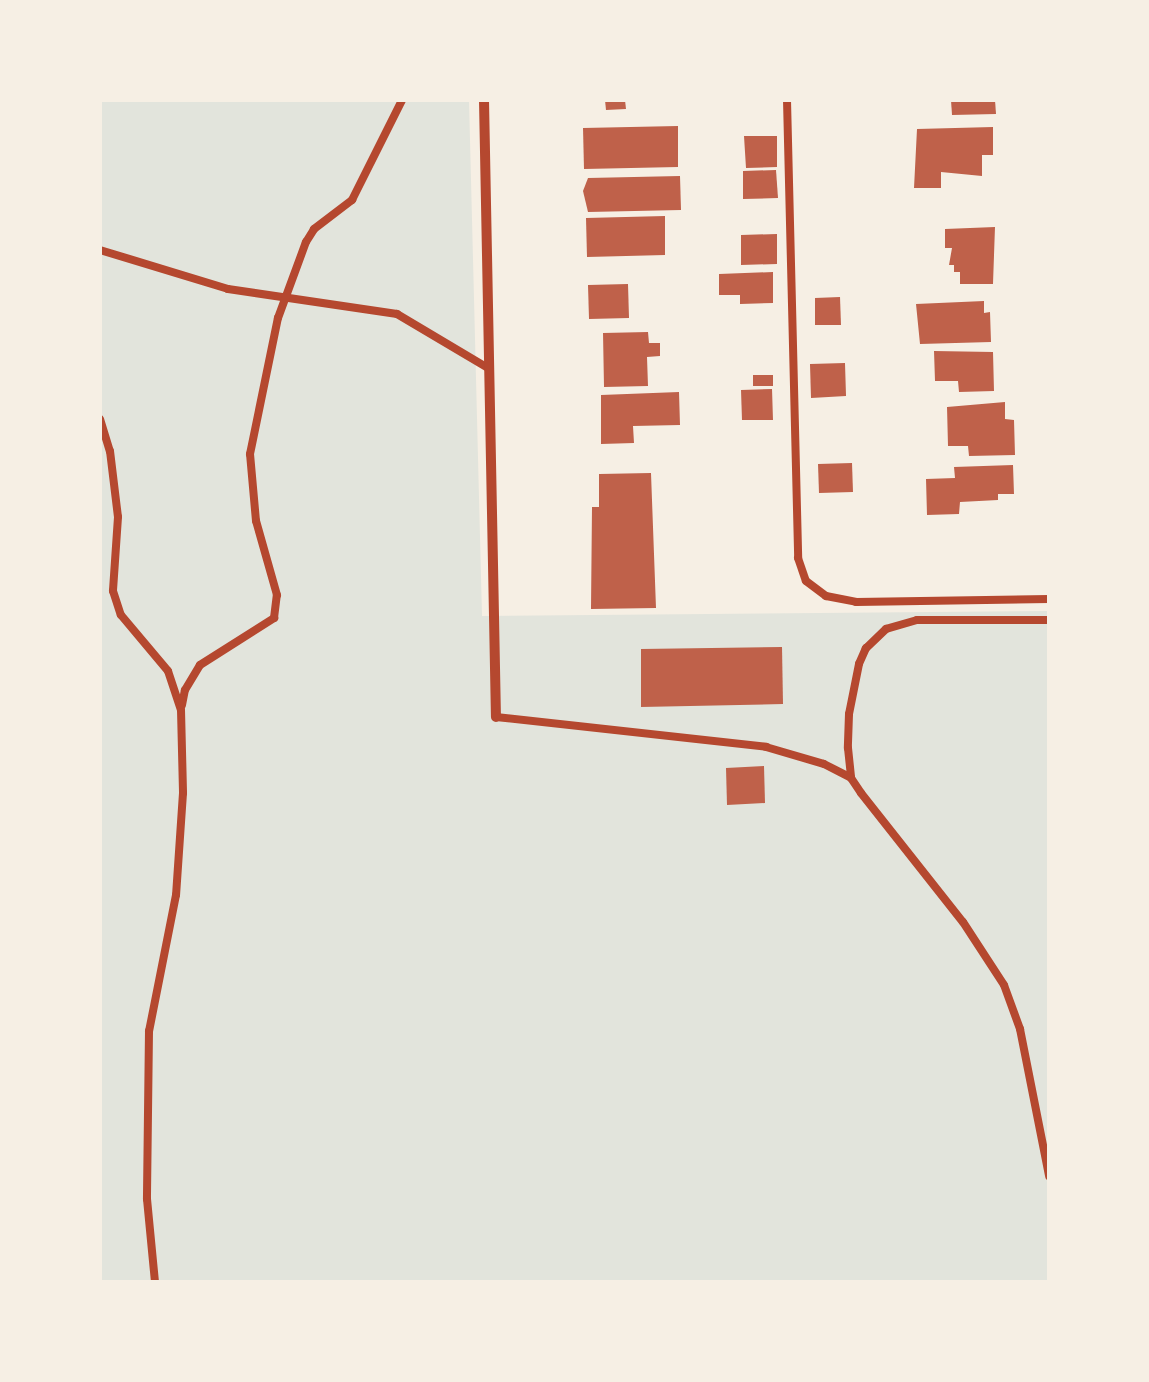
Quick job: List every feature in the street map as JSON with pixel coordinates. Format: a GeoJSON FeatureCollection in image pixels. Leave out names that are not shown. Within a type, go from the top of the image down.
{"type":"FeatureCollection","features":[{"type":"Feature","properties":{"kind":"street"},"geometry":{"type":"LineString","coordinates":[[484,100],[496,717]]}},
{"type":"Feature","properties":{"kind":"lane"},"geometry":{"type":"LineString","coordinates":[[155,1282],[147,1200],[149,1031],[167,955],[178,876],[183,793],[181,710],[185,690],[200,665],[265,626],[277,607],[273,577],[256,521],[250,454],[285,298],[314,229],[352,200],[402,100]]}},
{"type":"Feature","properties":{"kind":"lane"},"geometry":{"type":"LineString","coordinates":[[788,100],[798,558],[806,581],[826,596],[856,602],[1049,599]]}},
{"type":"Feature","properties":{"kind":"lane"},"geometry":{"type":"LineString","coordinates":[[100,250],[228,289],[398,314],[488,368]]}},
{"type":"Feature","properties":{"kind":"lane"},"geometry":{"type":"LineString","coordinates":[[100,418],[110,451],[118,517],[113,592],[122,615],[168,671],[181,710]]}},
{"type":"Feature","properties":{"kind":"lane"},"geometry":{"type":"LineString","coordinates":[[852,778],[848,748],[853,686],[866,648],[876,636],[917,620],[1049,620]]}},
{"type":"Feature","properties":{"kind":"lane"},"geometry":{"type":"LineString","coordinates":[[496,717],[766,747],[824,764],[852,778],[963,922],[1004,984],[1020,1029],[1049,1176]]}},
{"type":"Feature","properties":{"kind":"shaded area"},"geometry":{"type":"Polygon","coordinates":[[[100,100],[469,100],[482,616],[1049,611],[1049,1282],[100,1282],[100,100]]]}},
{"type":"Feature","properties":{"kind":"building"},"geometry":{"type":"Polygon","coordinates":[[[605,100],[625,100],[626,109],[606,110],[605,100]]]}},
{"type":"Feature","properties":{"kind":"building"},"geometry":{"type":"Polygon","coordinates":[[[951,100],[995,100],[996,114],[952,115],[951,100]]]}},
{"type":"Feature","properties":{"kind":"building"},"geometry":{"type":"Polygon","coordinates":[[[678,126],[678,167],[584,169],[583,128],[678,126]]]}},
{"type":"Feature","properties":{"kind":"building"},"geometry":{"type":"Polygon","coordinates":[[[993,127],[993,155],[982,155],[982,176],[941,172],[941,188],[914,188],[917,129],[993,127]]]}},
{"type":"Feature","properties":{"kind":"building"},"geometry":{"type":"Polygon","coordinates":[[[744,136],[777,136],[777,167],[746,168],[744,136]]]}},
{"type":"Feature","properties":{"kind":"building"},"geometry":{"type":"Polygon","coordinates":[[[776,170],[778,198],[743,199],[743,171],[776,170]]]}},
{"type":"Feature","properties":{"kind":"building"},"geometry":{"type":"Polygon","coordinates":[[[680,176],[681,210],[588,212],[583,191],[588,178],[680,176]]]}},
{"type":"Feature","properties":{"kind":"building"},"geometry":{"type":"Polygon","coordinates":[[[665,216],[665,255],[587,257],[586,218],[665,216]]]}},
{"type":"Feature","properties":{"kind":"building"},"geometry":{"type":"Polygon","coordinates":[[[995,227],[993,284],[960,284],[960,272],[954,272],[954,265],[949,265],[952,248],[945,248],[945,229],[995,227]]]}},
{"type":"Feature","properties":{"kind":"building"},"geometry":{"type":"Polygon","coordinates":[[[777,234],[777,264],[741,265],[741,235],[777,234]]]}},
{"type":"Feature","properties":{"kind":"building"},"geometry":{"type":"Polygon","coordinates":[[[773,272],[773,303],[740,304],[740,295],[719,295],[719,274],[773,272]]]}},
{"type":"Feature","properties":{"kind":"building"},"geometry":{"type":"Polygon","coordinates":[[[628,284],[629,318],[589,319],[588,285],[628,284]]]}},
{"type":"Feature","properties":{"kind":"building"},"geometry":{"type":"Polygon","coordinates":[[[840,297],[841,325],[815,325],[815,298],[840,297]]]}},
{"type":"Feature","properties":{"kind":"building"},"geometry":{"type":"Polygon","coordinates":[[[984,301],[984,313],[990,312],[991,342],[920,344],[916,304],[984,301]]]}},
{"type":"Feature","properties":{"kind":"building"},"geometry":{"type":"Polygon","coordinates":[[[648,332],[649,343],[660,343],[660,356],[647,357],[648,386],[604,387],[603,333],[648,332]]]}},
{"type":"Feature","properties":{"kind":"building"},"geometry":{"type":"Polygon","coordinates":[[[934,351],[993,352],[994,391],[959,392],[958,381],[935,381],[934,351]]]}},
{"type":"Feature","properties":{"kind":"building"},"geometry":{"type":"Polygon","coordinates":[[[845,363],[846,396],[811,398],[810,364],[845,363]]]}},
{"type":"Feature","properties":{"kind":"building"},"geometry":{"type":"Polygon","coordinates":[[[753,375],[773,375],[773,386],[753,386],[753,375]]]}},
{"type":"Feature","properties":{"kind":"building"},"geometry":{"type":"Polygon","coordinates":[[[772,389],[773,420],[742,420],[741,390],[772,389]]]}},
{"type":"Feature","properties":{"kind":"building"},"geometry":{"type":"Polygon","coordinates":[[[679,392],[680,425],[633,426],[634,443],[601,444],[601,395],[679,392]]]}},
{"type":"Feature","properties":{"kind":"building"},"geometry":{"type":"Polygon","coordinates":[[[1005,402],[1005,419],[1014,420],[1015,455],[969,456],[968,446],[948,446],[947,407],[1005,402]]]}},
{"type":"Feature","properties":{"kind":"building"},"geometry":{"type":"Polygon","coordinates":[[[852,463],[853,492],[819,493],[818,464],[852,463]]]}},
{"type":"Feature","properties":{"kind":"building"},"geometry":{"type":"Polygon","coordinates":[[[1013,465],[1014,494],[998,494],[998,500],[960,502],[959,514],[927,515],[926,479],[955,478],[954,467],[1013,465]]]}},
{"type":"Feature","properties":{"kind":"building"},"geometry":{"type":"Polygon","coordinates":[[[651,473],[656,608],[591,609],[592,507],[599,507],[599,474],[651,473]]]}},
{"type":"Feature","properties":{"kind":"building"},"geometry":{"type":"Polygon","coordinates":[[[782,647],[783,704],[641,707],[641,649],[782,647]]]}},
{"type":"Feature","properties":{"kind":"building"},"geometry":{"type":"Polygon","coordinates":[[[764,766],[765,803],[727,805],[726,768],[764,766]]]}}]}
